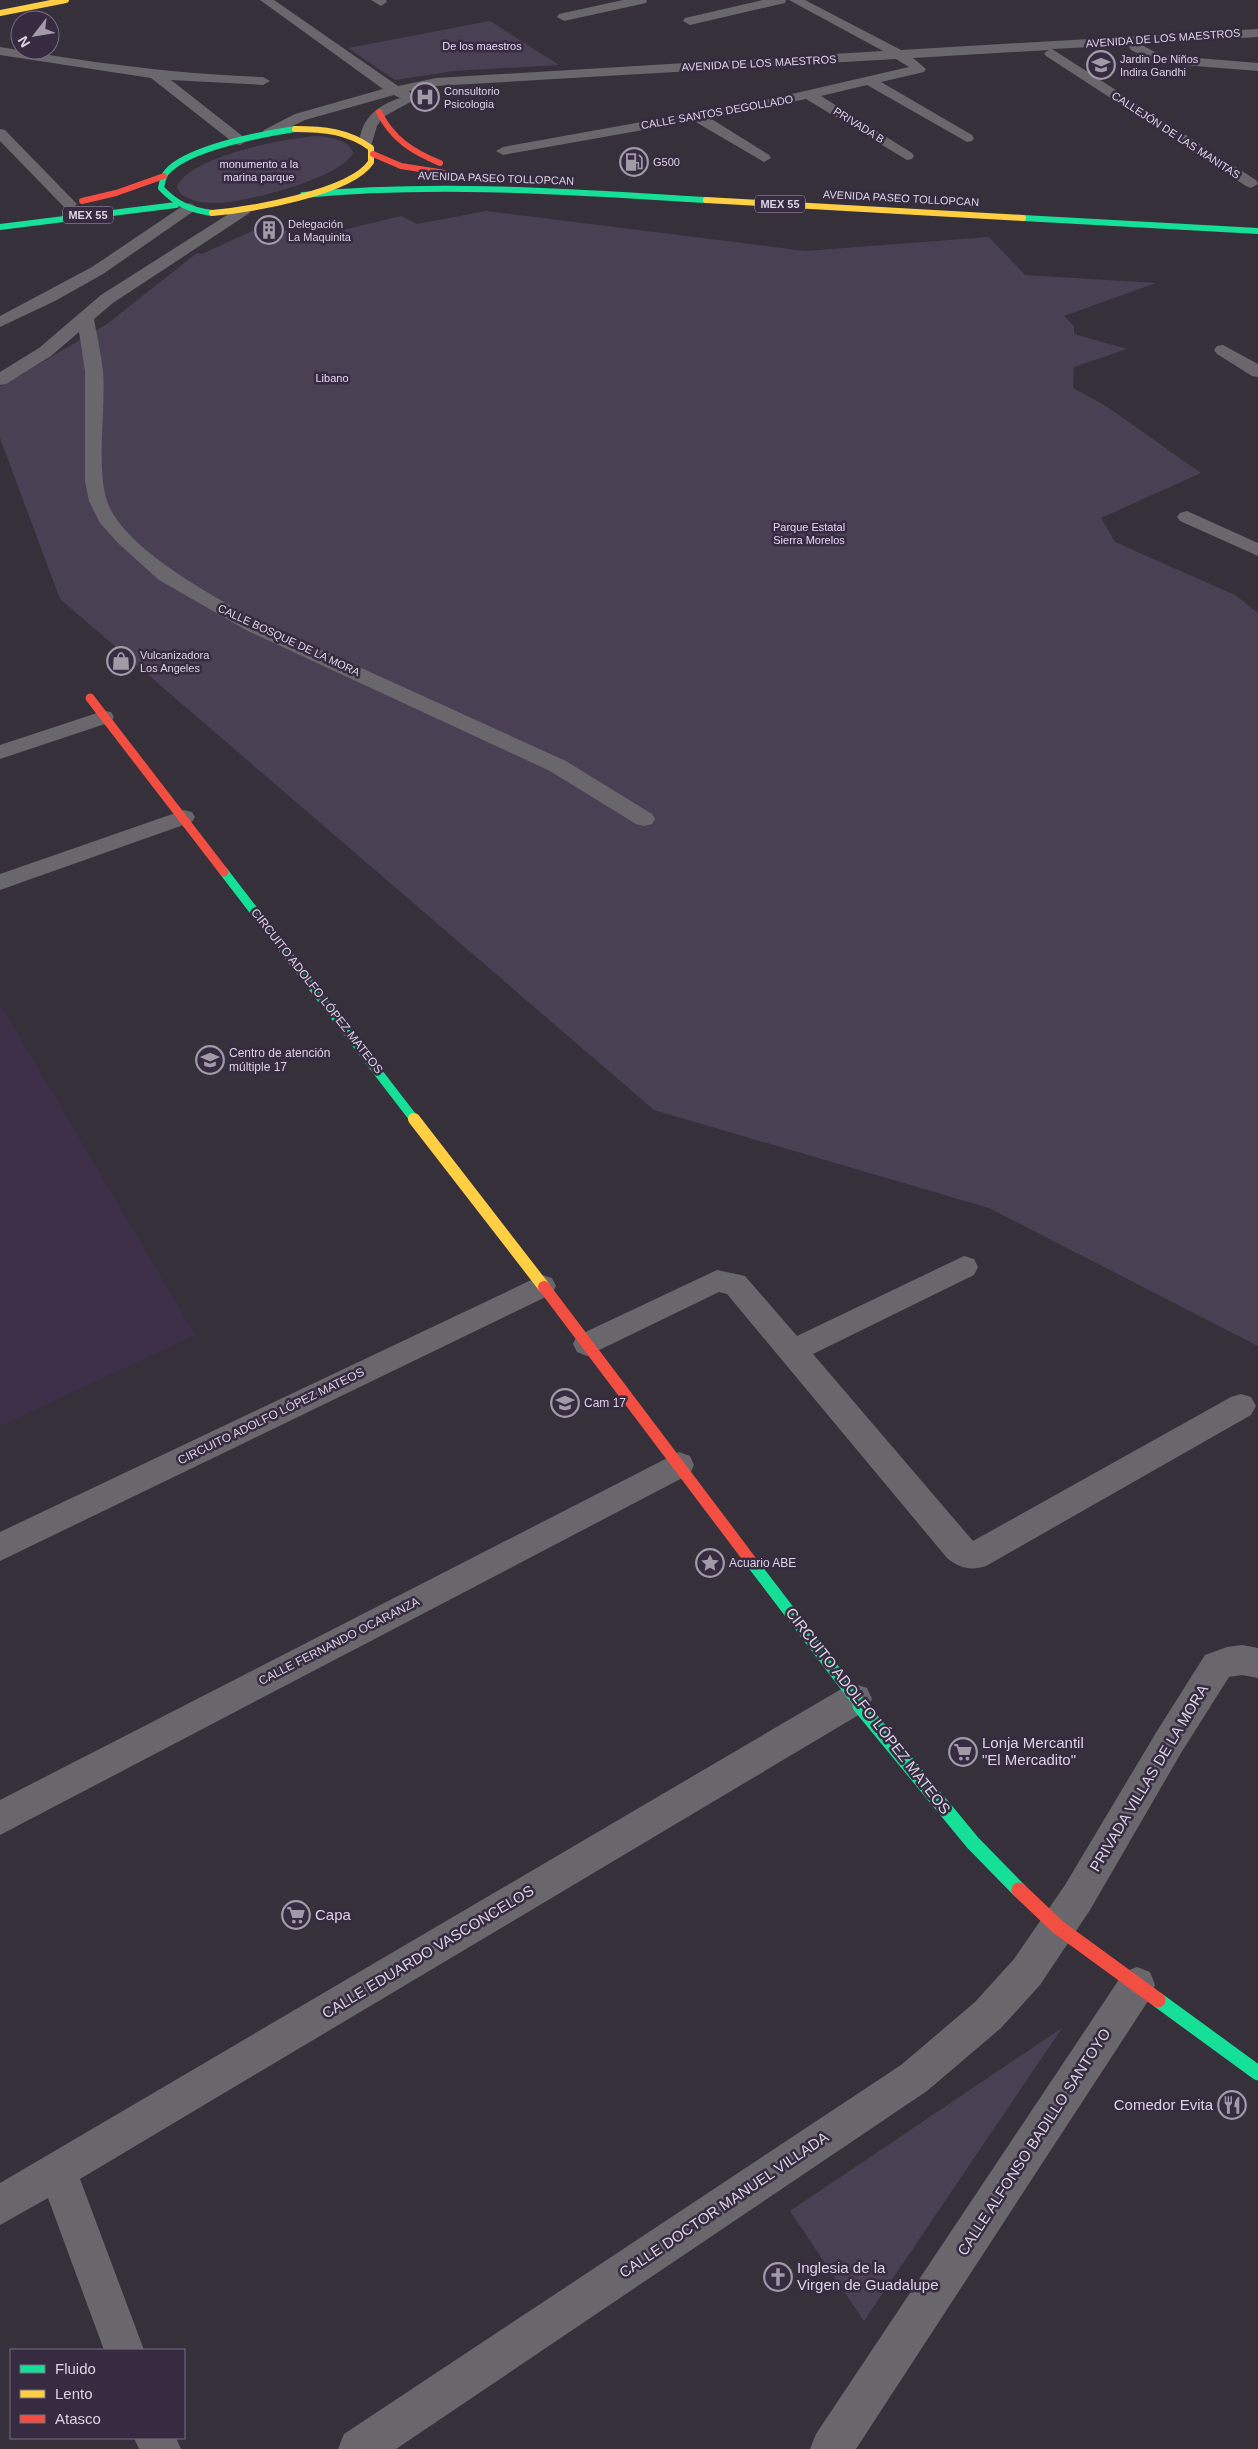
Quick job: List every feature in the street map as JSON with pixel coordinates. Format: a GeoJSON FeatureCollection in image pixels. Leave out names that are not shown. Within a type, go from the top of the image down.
{"type":"FeatureCollection","features":[{"type":"Feature","properties":{"kind":"main road"},"geometry":{"type":"LineString","coordinates":[[0,2],[9,0]]}},
{"type":"Feature","properties":{"kind":"main road"},"geometry":{"type":"LineString","coordinates":[[0,13],[66,0]]}},
{"type":"Feature","properties":{"kind":"main road","name":"AVENIDA PASEO TOLLOPCAN"},"geometry":{"type":"LineString","coordinates":[[164,176],[180,163],[240,141],[269,133],[295,129],[328,130],[350,135],[369,149],[401,166],[456,172],[410,150],[394,138],[387,130],[380,112]]}},
{"type":"Feature","properties":{"kind":"main road"},"geometry":{"type":"LineString","coordinates":[[164,176],[161,188],[182,207],[202,211],[243,211],[275,205],[359,174],[367,168],[369,149]]}},
{"type":"Feature","properties":{"kind":"main road","name":"MEX 55"},"geometry":{"type":"LineString","coordinates":[[51,208],[116,193],[164,176]]}},
{"type":"Feature","properties":{"kind":"main road","name":"AVENIDA PASEO TOLLOPCAN"},"geometry":{"type":"LineString","coordinates":[[303,195],[338,190],[397,186],[486,189],[1258,231]]}},
{"type":"Feature","properties":{"kind":"main road","name":"MEX 55"},"geometry":{"type":"LineString","coordinates":[[0,226],[182,207]]}},
{"type":"Feature","properties":{"kind":"main road"},"geometry":{"type":"LineString","coordinates":[[0,215],[17,213]]}},
{"type":"Feature","properties":{"kind":"main road","name":"CIRCUITO ADOLFO LÓPEZ MATEOS"},"geometry":{"type":"LineString","coordinates":[[90,698],[587,1344],[855,1699],[973,1843],[1017,1890],[1058,1927],[1258,2072]]}},
{"type":"Feature","properties":{"kind":"street"},"geometry":{"type":"LineString","coordinates":[[266,0],[394,90],[413,98]]}},
{"type":"Feature","properties":{"kind":"street"},"geometry":{"type":"LineString","coordinates":[[564,16],[641,0]]}},
{"type":"Feature","properties":{"kind":"street"},"geometry":{"type":"LineString","coordinates":[[690,21],[780,0]]}},
{"type":"Feature","properties":{"kind":"street"},"geometry":{"type":"LineString","coordinates":[[795,0],[912,63]]}},
{"type":"Feature","properties":{"kind":"street","name":"AVENIDA DE LOS MAESTROS"},"geometry":{"type":"LineString","coordinates":[[269,133],[283,124],[303,116],[394,90],[460,80],[1258,32]]}},
{"type":"Feature","properties":{"kind":"street","name":"AVENIDA DE LOS MAESTROS"},"geometry":{"type":"LineString","coordinates":[[380,112],[413,98],[470,89],[1258,40]]}},
{"type":"Feature","properties":{"kind":"street"},"geometry":{"type":"LineString","coordinates":[[1136,47],[1157,58],[1258,67]]}},
{"type":"Feature","properties":{"kind":"street"},"geometry":{"type":"LineString","coordinates":[[0,51],[157,76],[263,81]]}},
{"type":"Feature","properties":{"kind":"street","name":"CALLEJÓN DE LAS MANITAS"},"geometry":{"type":"LineString","coordinates":[[1051,53],[1251,184]]}},
{"type":"Feature","properties":{"kind":"street"},"geometry":{"type":"LineString","coordinates":[[1149,54],[1258,61]]}},
{"type":"Feature","properties":{"kind":"street","name":"CALLE SANTOS DEGOLLADO"},"geometry":{"type":"LineString","coordinates":[[503,152],[810,95],[919,69],[912,63]]}},
{"type":"Feature","properties":{"kind":"street"},"geometry":{"type":"LineString","coordinates":[[157,76],[240,141]]}},
{"type":"Feature","properties":{"kind":"street"},"geometry":{"type":"LineString","coordinates":[[870,81],[967,138]]}},
{"type":"Feature","properties":{"kind":"street","name":"PRIVADA B"},"geometry":{"type":"LineString","coordinates":[[810,95],[907,156]]}},
{"type":"Feature","properties":{"kind":"street"},"geometry":{"type":"LineString","coordinates":[[369,149],[366,130],[370,122],[380,112]]}},
{"type":"Feature","properties":{"kind":"street"},"geometry":{"type":"LineString","coordinates":[[696,116],[764,158]]}},
{"type":"Feature","properties":{"kind":"street"},"geometry":{"type":"LineString","coordinates":[[0,133],[69,204]]}},
{"type":"Feature","properties":{"kind":"street"},"geometry":{"type":"LineString","coordinates":[[0,322],[90,276],[143,242],[182,207]]}},
{"type":"Feature","properties":{"kind":"street"},"geometry":{"type":"LineString","coordinates":[[0,380],[45,352],[107,299],[243,211]]}},
{"type":"Feature","properties":{"kind":"street","name":"CALLE BOSQUE DE LA MORA"},"geometry":{"type":"LineString","coordinates":[[85,316],[94,371],[94,481],[98,501],[107,519],[166,576],[253,626],[471,724],[558,766],[644,819]]}},
{"type":"Feature","properties":{"kind":"street"},"geometry":{"type":"LineString","coordinates":[[1223,350],[1258,372]]}},
{"type":"Feature","properties":{"kind":"street"},"geometry":{"type":"LineString","coordinates":[[1187,517],[1258,550]]}},
{"type":"Feature","properties":{"kind":"street"},"geometry":{"type":"LineString","coordinates":[[0,752],[103,717]]}},
{"type":"Feature","properties":{"kind":"street"},"geometry":{"type":"LineString","coordinates":[[0,882],[184,818]]}},
{"type":"Feature","properties":{"kind":"street"},"geometry":{"type":"LineString","coordinates":[[794,1350],[964,1267]]}},
{"type":"Feature","properties":{"kind":"street"},"geometry":{"type":"LineString","coordinates":[[587,1344],[717,1281],[735,1284],[794,1350],[958,1548],[965,1554],[975,1556],[1241,1406]]}},
{"type":"Feature","properties":{"kind":"street","name":"CIRCUITO ADOLFO LÓPEZ MATEOS"},"geometry":{"type":"LineString","coordinates":[[0,1547],[542,1286]]}},
{"type":"Feature","properties":{"kind":"street","name":"CALLE FERNANDO OCARANZA"},"geometry":{"type":"LineString","coordinates":[[0,1818],[679,1465]]}},
{"type":"Feature","properties":{"kind":"street","name":"PRIVADA VILLAS DE LA MORA"},"geometry":{"type":"LineString","coordinates":[[1058,1927],[1217,1666],[1231,1660],[1246,1659],[1258,1663]]}},
{"type":"Feature","properties":{"kind":"street","name":"CALLE EDUARDO VASCONCELOS"},"geometry":{"type":"LineString","coordinates":[[0,2206],[855,1699]]}},
{"type":"Feature","properties":{"kind":"street","name":"CALLE DOCTOR MANUEL VILLADA"},"geometry":{"type":"LineString","coordinates":[[359,2449],[914,2078],[960,2042],[992,2010],[1026,1973],[1058,1927]]}},
{"type":"Feature","properties":{"kind":"street","name":"CALLE ALFONSO BADILLO SANTOYO"},"geometry":{"type":"LineString","coordinates":[[831,2449],[1137,1985]]}},
{"type":"Feature","properties":{"kind":"street"},"geometry":{"type":"LineString","coordinates":[[58,2171],[124,2349]]}},
{"type":"Feature","properties":{"kind":"shaded area"},"geometry":{"type":"Polygon","coordinates":[[[0,1004],[195,1335],[0,1426],[0,1004]]]}},
{"type":"Feature","properties":{"kind":"green space","name":"De los maestros"},"geometry":{"type":"Polygon","coordinates":[[[490,21],[559,65],[454,71],[395,80],[348,48],[490,21]]]}},
{"type":"Feature","properties":{"kind":"green space","name":"monumento a la marina parque"},"geometry":{"type":"Polygon","coordinates":[[[318,136],[343,142],[353,152],[346,161],[332,171],[291,187],[247,199],[215,203],[191,199],[179,192],[177,187],[185,176],[218,158],[285,140],[318,136]]]}},
{"type":"Feature","properties":{"kind":"green space","name":"Parque Estatal Sierra Morelos"},"geometry":{"type":"Polygon","coordinates":[[[486,211],[805,251],[989,237],[1025,275],[1156,283],[1064,316],[1074,326],[1074,334],[1127,349],[1074,367],[1073,388],[1106,406],[1201,473],[1101,518],[1115,542],[1235,595],[1258,613],[1258,1346],[989,1208],[654,1110],[60,599],[0,438],[0,387],[107,324],[197,253],[202,254],[272,222],[301,240],[401,216],[417,224],[486,211]]]}},
{"type":"Feature","properties":{"kind":"green space"},"geometry":{"type":"Polygon","coordinates":[[[1062,2028],[864,2321],[790,2211],[1062,2028]]]}},
{"type":"Feature","properties":{"kind":"traffic: fast"},"geometry":{"type":"LineString","coordinates":[[212,213],[190,209],[173,200],[161,188],[166,173],[177,164],[208,150],[246,139],[295,129]]}},
{"type":"Feature","properties":{"kind":"traffic: fast"},"geometry":{"type":"LineString","coordinates":[[303,195],[353,190],[454,187],[504,188],[706,200]]}},
{"type":"Feature","properties":{"kind":"traffic: fast"},"geometry":{"type":"LineString","coordinates":[[0,227],[176,205]]}},
{"type":"Feature","properties":{"kind":"traffic: fast"},"geometry":{"type":"LineString","coordinates":[[1023,218],[1258,231]]}},
{"type":"Feature","properties":{"kind":"traffic: fast"},"geometry":{"type":"LineString","coordinates":[[224,872],[414,1119]]}},
{"type":"Feature","properties":{"kind":"traffic: fast"},"geometry":{"type":"LineString","coordinates":[[753,1564],[855,1699],[973,1843],[1019,1890]]}},
{"type":"Feature","properties":{"kind":"traffic: fast"},"geometry":{"type":"LineString","coordinates":[[1158,2000],[1258,2073]]}},
{"type":"Feature","properties":{"kind":"traffic: slow"},"geometry":{"type":"LineString","coordinates":[[0,13],[66,0]]}},
{"type":"Feature","properties":{"kind":"traffic: slow"},"geometry":{"type":"LineString","coordinates":[[212,213],[247,209],[318,191],[357,175],[371,162],[371,148],[354,137],[335,131],[295,129]]}},
{"type":"Feature","properties":{"kind":"traffic: slow"},"geometry":{"type":"LineString","coordinates":[[706,200],[1023,218]]}},
{"type":"Feature","properties":{"kind":"traffic: slow"},"geometry":{"type":"LineString","coordinates":[[414,1119],[544,1287]]}},
{"type":"Feature","properties":{"kind":"traffic: jam"},"geometry":{"type":"LineString","coordinates":[[379,112],[396,138],[412,150],[440,163]]}},
{"type":"Feature","properties":{"kind":"traffic: jam"},"geometry":{"type":"LineString","coordinates":[[373,154],[401,166],[445,173]]}},
{"type":"Feature","properties":{"kind":"traffic: jam"},"geometry":{"type":"LineString","coordinates":[[82,201],[116,193],[164,176]]}},
{"type":"Feature","properties":{"kind":"traffic: jam"},"geometry":{"type":"LineString","coordinates":[[90,698],[224,872]]}},
{"type":"Feature","properties":{"kind":"traffic: jam"},"geometry":{"type":"LineString","coordinates":[[544,1287],[753,1564]]}},
{"type":"Feature","properties":{"kind":"traffic: jam"},"geometry":{"type":"LineString","coordinates":[[1019,1890],[1058,1927],[1158,2000]]}},
{"type":"Feature","properties":{"kind":"place","name":"Jardin De Niños Indira Gandhi"},"geometry":{"type":"Point","coordinates":[1101,65]}},
{"type":"Feature","properties":{"kind":"place","name":"Consultorio Psicologia"},"geometry":{"type":"Point","coordinates":[425,97]}},
{"type":"Feature","properties":{"kind":"place","name":"G500"},"geometry":{"type":"Point","coordinates":[634,162]}},
{"type":"Feature","properties":{"kind":"place","name":"Delegación La Maquinita"},"geometry":{"type":"Point","coordinates":[269,230]}},
{"type":"Feature","properties":{"kind":"place","name":"Vulcanizadora Los Angeles"},"geometry":{"type":"Point","coordinates":[121,661]}},
{"type":"Feature","properties":{"kind":"place","name":"Centro de atención múltiple 17"},"geometry":{"type":"Point","coordinates":[210,1060]}},
{"type":"Feature","properties":{"kind":"place","name":"Cam 17"},"geometry":{"type":"Point","coordinates":[565,1403]}},
{"type":"Feature","properties":{"kind":"place","name":"Acuario ABE"},"geometry":{"type":"Point","coordinates":[710,1563]}},
{"type":"Feature","properties":{"kind":"place","name":"Lonja Mercantil \"El Mercadito\""},"geometry":{"type":"Point","coordinates":[963,1752]}},
{"type":"Feature","properties":{"kind":"place","name":"Capa"},"geometry":{"type":"Point","coordinates":[296,1915]}},
{"type":"Feature","properties":{"kind":"place","name":"Comedor Evita"},"geometry":{"type":"Point","coordinates":[1232,2105]}},
{"type":"Feature","properties":{"kind":"place","name":"Inglesia de la Virgen de Guadalupe"},"geometry":{"type":"Point","coordinates":[778,2277]}},
{"type":"Feature","properties":{"kind":"park label","name":"Libano"},"geometry":{"type":"Point","coordinates":[332,378]}}]}
